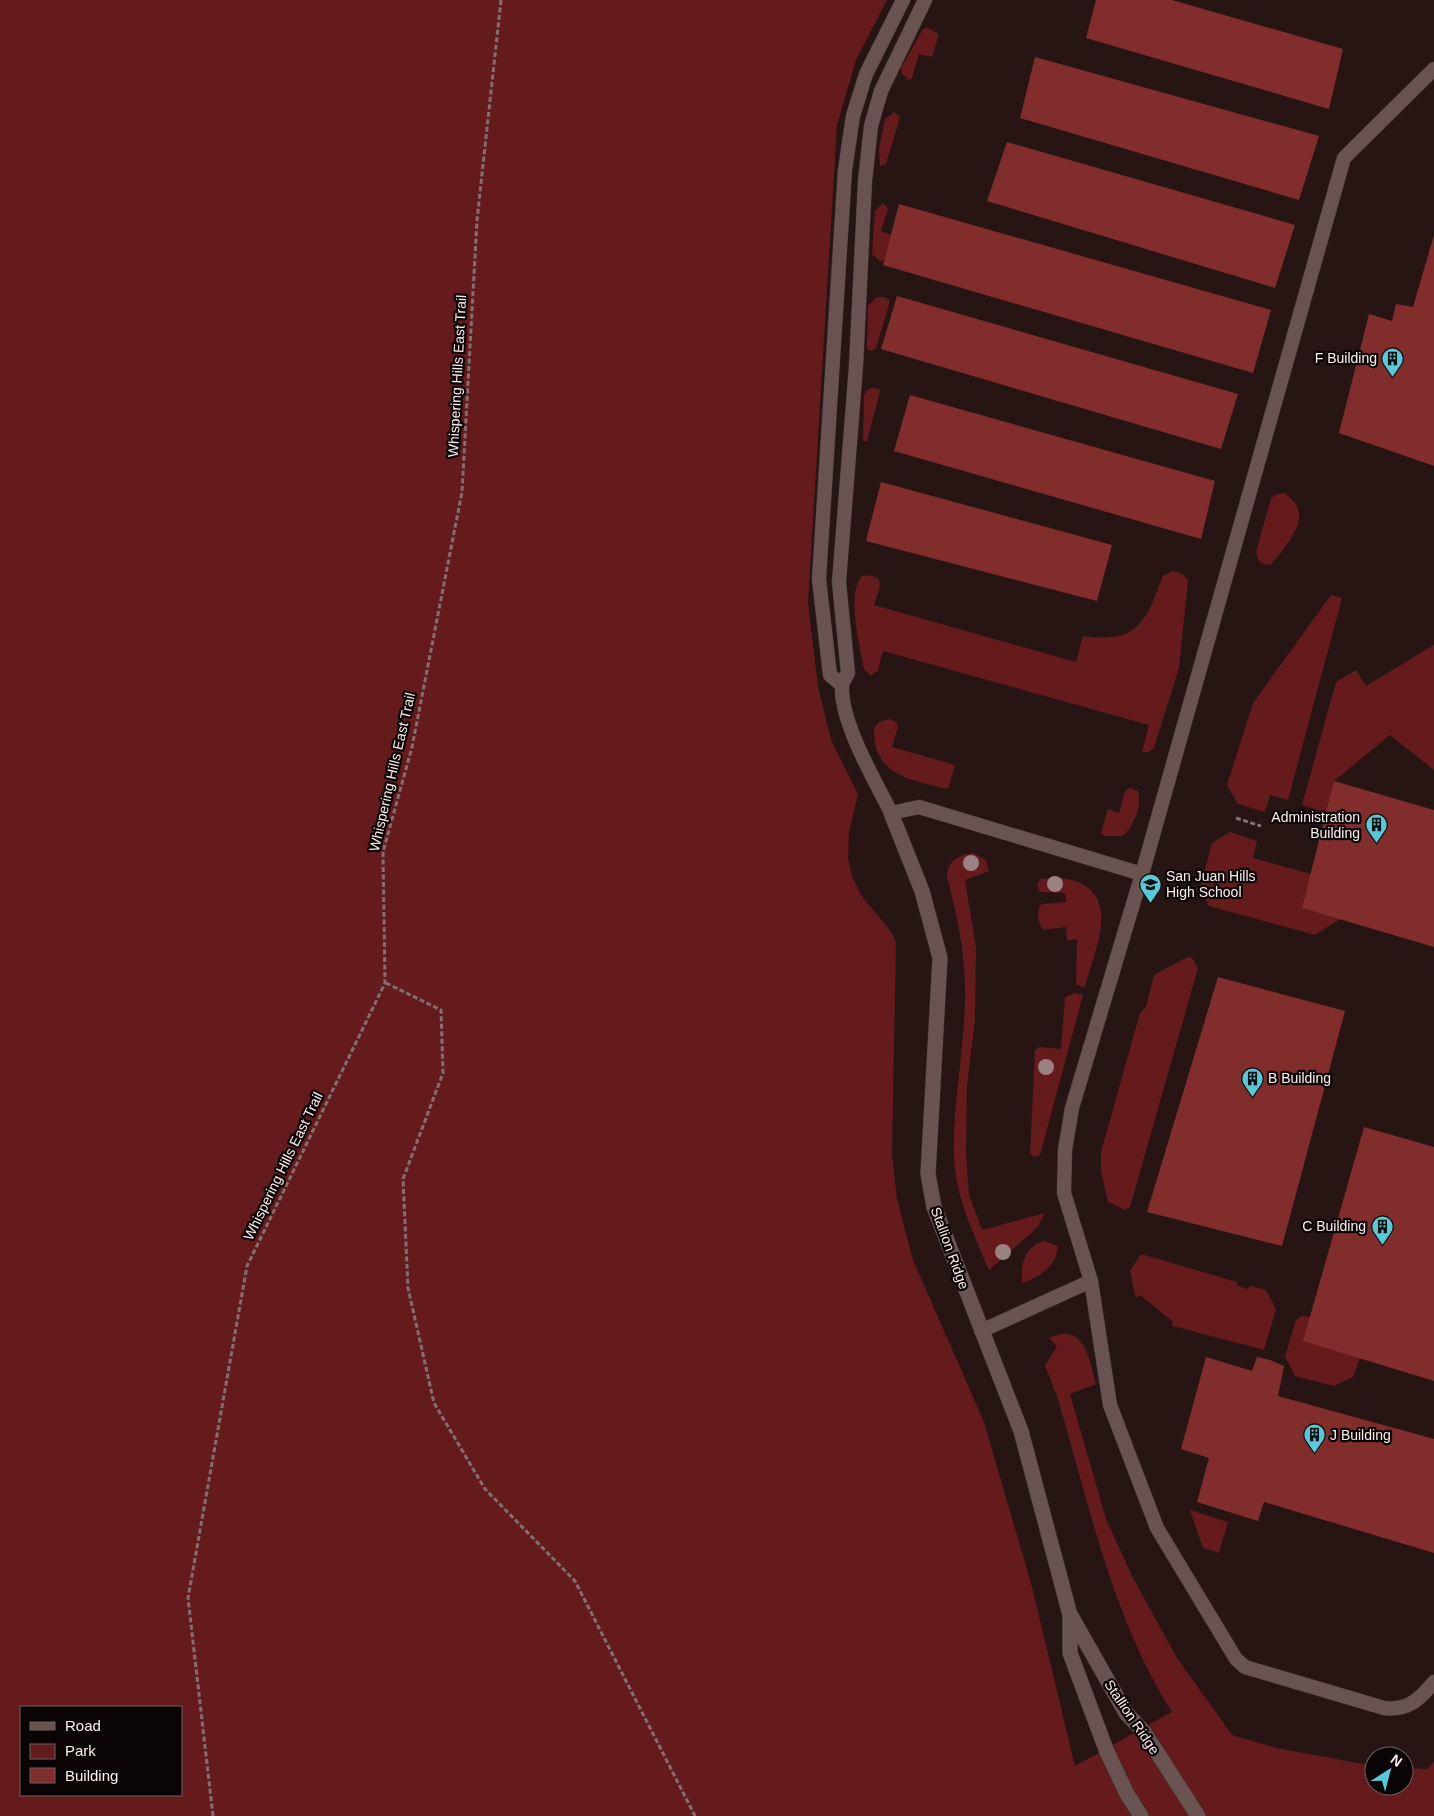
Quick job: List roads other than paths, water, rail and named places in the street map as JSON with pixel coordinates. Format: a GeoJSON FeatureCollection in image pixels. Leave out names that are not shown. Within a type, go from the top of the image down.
{"type":"FeatureCollection","features":[{"type":"Feature","properties":{"kind":"street","name":"Stallion Ridge"},"geometry":{"type":"LineString","coordinates":[[891,813],[922,891],[940,958],[928,1174],[934,1207],[1021,1431],[1070,1615],[1126,1713],[1144,1732],[1198,1816]]}},
{"type":"Feature","properties":{"kind":"street","name":"Stallion Ridge"},"geometry":{"type":"LineString","coordinates":[[1070,1615],[1070,1653],[1106,1752],[1126,1794],[1141,1816]]}},
{"type":"Feature","properties":{"kind":"lane"},"geometry":{"type":"LineString","coordinates":[[842,685],[830,675],[819,579],[845,170],[853,116],[866,74],[903,0]]}},
{"type":"Feature","properties":{"kind":"lane"},"geometry":{"type":"LineString","coordinates":[[925,0],[881,91],[871,126],[865,181],[856,366],[839,582],[848,673],[842,685],[846,708],[856,742],[891,813],[919,807],[1142,874]]}},
{"type":"Feature","properties":{"kind":"lane"},"geometry":{"type":"LineString","coordinates":[[1434,69],[1344,158],[1142,874],[1072,1108],[1065,1150],[1064,1193],[1091,1281],[1110,1405],[1136,1477],[1157,1528],[1240,1664],[1384,1708],[1397,1710],[1408,1707],[1418,1700],[1434,1682]]}},
{"type":"Feature","properties":{"kind":"lane"},"geometry":{"type":"LineString","coordinates":[[981,1331],[1091,1281]]}},
{"type":"Feature","properties":{"kind":"place","name":"F Building"},"geometry":{"type":"Point","coordinates":[1393,377]}},
{"type":"Feature","properties":{"kind":"place","name":"Administration Building"},"geometry":{"type":"Point","coordinates":[1376,844]}},
{"type":"Feature","properties":{"kind":"place","name":"San Juan Hills High School"},"geometry":{"type":"Point","coordinates":[1150,903]}},
{"type":"Feature","properties":{"kind":"place","name":"B Building"},"geometry":{"type":"Point","coordinates":[1252,1097]}},
{"type":"Feature","properties":{"kind":"place","name":"C Building"},"geometry":{"type":"Point","coordinates":[1382,1245]}},
{"type":"Feature","properties":{"kind":"place","name":"J Building"},"geometry":{"type":"Point","coordinates":[1314,1454]}}]}
